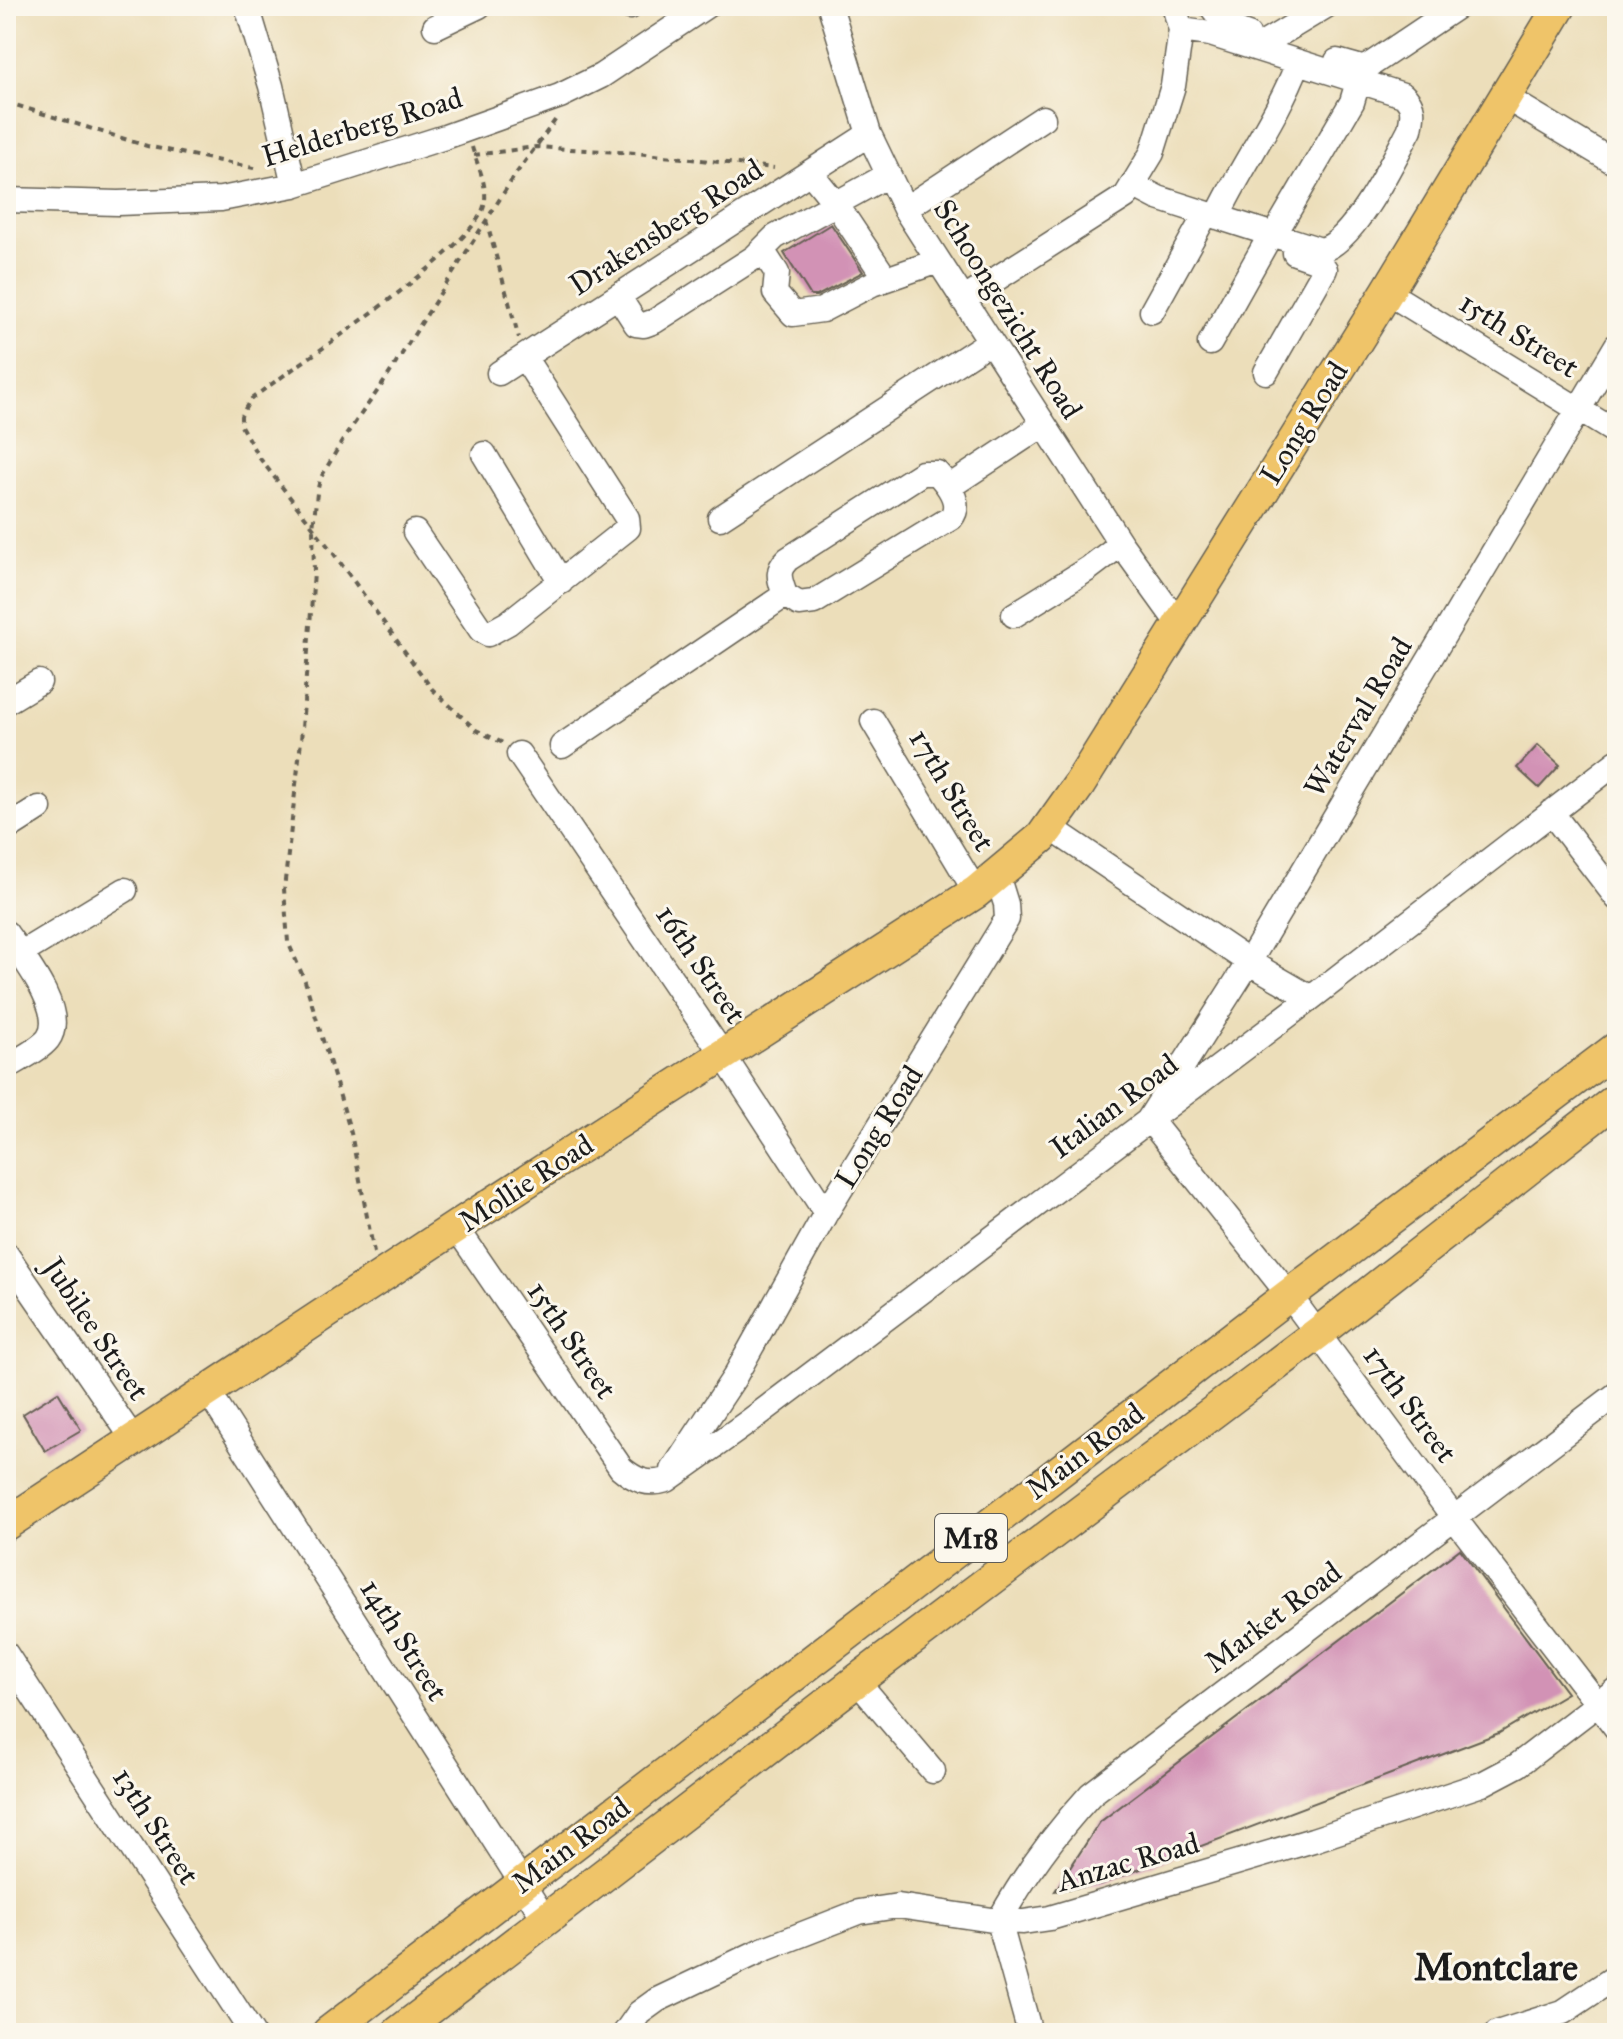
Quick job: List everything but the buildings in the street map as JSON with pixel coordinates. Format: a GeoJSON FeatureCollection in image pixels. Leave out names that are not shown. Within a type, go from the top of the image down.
{"type":"FeatureCollection","features":[{"type":"Feature","properties":{"kind":"main road","name":"Long Road"},"geometry":{"type":"LineString","coordinates":[[1046,832],[1387,292],[1560,6]]}},
{"type":"Feature","properties":{"kind":"main road","name":"Mollie Road"},"geometry":{"type":"LineString","coordinates":[[6,1524],[209,1393],[456,1227],[986,884],[1046,832]]}},
{"type":"Feature","properties":{"kind":"main road","name":"Main Road"},"geometry":{"type":"LineString","coordinates":[[328,2033],[1289,1295],[1617,1048]]}},
{"type":"Feature","properties":{"kind":"main road","name":"Main Road"},"geometry":{"type":"LineString","coordinates":[[398,2033],[1318,1333],[1617,1099]]}},
{"type":"Feature","properties":{"kind":"street"},"geometry":{"type":"LineString","coordinates":[[247,6],[259,42],[292,177]]}},
{"type":"Feature","properties":{"kind":"street"},"geometry":{"type":"LineString","coordinates":[[442,42],[479,6]]}},
{"type":"Feature","properties":{"kind":"street","name":"Helderberg Road"},"geometry":{"type":"LineString","coordinates":[[7,201],[118,203],[221,199],[466,130],[560,96],[601,76],[706,6]]}},
{"type":"Feature","properties":{"kind":"street","name":"Schoongezicht Road"},"geometry":{"type":"LineString","coordinates":[[830,6],[869,134],[905,209],[1121,544],[1178,623]]}},
{"type":"Feature","properties":{"kind":"street"},"geometry":{"type":"LineString","coordinates":[[963,300],[1129,191],[1152,153],[1173,86],[1181,30],[1174,6]]}},
{"type":"Feature","properties":{"kind":"street"},"geometry":{"type":"LineString","coordinates":[[1211,6],[1225,25],[1234,31],[1362,68],[1458,6]]}},
{"type":"Feature","properties":{"kind":"street"},"geometry":{"type":"LineString","coordinates":[[1268,41],[1326,6]]}},
{"type":"Feature","properties":{"kind":"street"},"geometry":{"type":"LineString","coordinates":[[1181,30],[1210,34],[1403,95],[1414,111],[1410,129],[1391,165],[1349,232],[1330,248],[1321,250],[1270,239]]}},
{"type":"Feature","properties":{"kind":"street"},"geometry":{"type":"LineString","coordinates":[[1152,311],[1286,96],[1298,63]]}},
{"type":"Feature","properties":{"kind":"street"},"geometry":{"type":"LineString","coordinates":[[1210,343],[1352,102],[1358,82]]}},
{"type":"Feature","properties":{"kind":"street"},"geometry":{"type":"LineString","coordinates":[[1505,97],[1617,164]]}},
{"type":"Feature","properties":{"kind":"street"},"geometry":{"type":"LineString","coordinates":[[905,209],[1043,118]]}},
{"type":"Feature","properties":{"kind":"street","name":"Drakensberg Road"},"geometry":{"type":"LineString","coordinates":[[499,373],[869,134]]}},
{"type":"Feature","properties":{"kind":"street"},"geometry":{"type":"LineString","coordinates":[[810,172],[836,204],[886,279]]}},
{"type":"Feature","properties":{"kind":"street"},"geometry":{"type":"LineString","coordinates":[[618,296],[636,324],[644,325],[680,305],[762,250],[775,237],[888,175]]}},
{"type":"Feature","properties":{"kind":"street"},"geometry":{"type":"LineString","coordinates":[[1129,191],[1158,198],[1270,239],[1318,261],[1325,269],[1266,372]]}},
{"type":"Feature","properties":{"kind":"street"},"geometry":{"type":"LineString","coordinates":[[762,250],[777,273],[775,293],[793,314],[822,310],[886,279],[938,261]]}},
{"type":"Feature","properties":{"kind":"street","name":"15th Street"},"geometry":{"type":"LineString","coordinates":[[1387,292],[1617,433]]}},
{"type":"Feature","properties":{"kind":"street"},"geometry":{"type":"LineString","coordinates":[[720,518],[989,342]]}},
{"type":"Feature","properties":{"kind":"street","name":"Waterval Road"},"geometry":{"type":"LineString","coordinates":[[1149,1119],[1249,962],[1617,345]]}},
{"type":"Feature","properties":{"kind":"street"},"geometry":{"type":"LineString","coordinates":[[415,532],[485,633],[497,631],[629,526],[627,518],[524,357]]}},
{"type":"Feature","properties":{"kind":"street"},"geometry":{"type":"LineString","coordinates":[[949,487],[1043,425]]}},
{"type":"Feature","properties":{"kind":"street"},"geometry":{"type":"LineString","coordinates":[[484,454],[561,582]]}},
{"type":"Feature","properties":{"kind":"street"},"geometry":{"type":"LineString","coordinates":[[922,473],[937,473],[949,487],[956,506],[951,518],[814,602],[799,604],[785,595],[779,576],[780,567],[788,559],[922,473]]}},
{"type":"Feature","properties":{"kind":"street"},"geometry":{"type":"LineString","coordinates":[[1014,615],[1088,569],[1121,544]]}},
{"type":"Feature","properties":{"kind":"street"},"geometry":{"type":"LineString","coordinates":[[562,746],[785,595]]}},
{"type":"Feature","properties":{"kind":"street"},"geometry":{"type":"LineString","coordinates":[[6,702],[39,682]]}},
{"type":"Feature","properties":{"kind":"street","name":"17th Street"},"geometry":{"type":"LineString","coordinates":[[873,721],[986,884]]}},
{"type":"Feature","properties":{"kind":"street","name":"16th Street"},"geometry":{"type":"LineString","coordinates":[[519,754],[826,1213]]}},
{"type":"Feature","properties":{"kind":"street","name":"Italian Road"},"geometry":{"type":"LineString","coordinates":[[667,1480],[1311,998],[1617,762]]}},
{"type":"Feature","properties":{"kind":"street"},"geometry":{"type":"LineString","coordinates":[[6,829],[39,808]]}},
{"type":"Feature","properties":{"kind":"street"},"geometry":{"type":"LineString","coordinates":[[1551,812],[1617,898]]}},
{"type":"Feature","properties":{"kind":"street"},"geometry":{"type":"LineString","coordinates":[[1046,832],[1249,962],[1311,998]]}},
{"type":"Feature","properties":{"kind":"street","name":"Long Road"},"geometry":{"type":"LineString","coordinates":[[667,1480],[734,1378],[826,1213],[1007,919],[1008,910],[986,884]]}},
{"type":"Feature","properties":{"kind":"street"},"geometry":{"type":"LineString","coordinates":[[20,954],[125,890]]}},
{"type":"Feature","properties":{"kind":"street"},"geometry":{"type":"LineString","coordinates":[[6,933],[52,1009],[54,1023],[48,1038],[6,1068]]}},
{"type":"Feature","properties":{"kind":"street","name":"17th Street"},"geometry":{"type":"LineString","coordinates":[[1149,1119],[1289,1295],[1455,1519],[1608,1697],[1617,1729]]}},
{"type":"Feature","properties":{"kind":"street","name":"15th Street"},"geometry":{"type":"LineString","coordinates":[[456,1227],[621,1468],[642,1481],[658,1483],[667,1480]]}},
{"type":"Feature","properties":{"kind":"street","name":"Jubilee Street"},"geometry":{"type":"LineString","coordinates":[[7,1258],[134,1440]]}},
{"type":"Feature","properties":{"kind":"street"},"geometry":{"type":"LineString","coordinates":[[734,1378],[747,1423]]}},
{"type":"Feature","properties":{"kind":"street","name":"14th Street"},"geometry":{"type":"LineString","coordinates":[[209,1393],[546,1921]]}},
{"type":"Feature","properties":{"kind":"street","name":"Market Road"},"geometry":{"type":"LineString","coordinates":[[999,1921],[1017,1887],[1058,1829],[1091,1794],[1617,1394]]}},
{"type":"Feature","properties":{"kind":"street","name":"13th Street"},"geometry":{"type":"LineString","coordinates":[[6,1654],[252,2033]]}},
{"type":"Feature","properties":{"kind":"street"},"geometry":{"type":"LineString","coordinates":[[857,1681],[933,1771]]}},
{"type":"Feature","properties":{"kind":"street","name":"Anzac Road"},"geometry":{"type":"LineString","coordinates":[[625,2033],[639,2013],[657,2000],[762,1950],[859,1912],[898,1906],[1023,1922],[1079,1911],[1313,1840],[1482,1784],[1518,1765],[1608,1697]]}},
{"type":"Feature","properties":{"kind":"street"},"geometry":{"type":"LineString","coordinates":[[999,1921],[1030,2033]]}},
{"type":"Feature","properties":{"kind":"street"},"geometry":{"type":"LineString","coordinates":[[1497,2033],[1545,2026],[1617,1976]]}},
{"type":"Feature","properties":{"kind":"path"},"geometry":{"type":"LineString","coordinates":[[6,102],[147,146],[292,177]]}},
{"type":"Feature","properties":{"kind":"path"},"geometry":{"type":"LineString","coordinates":[[379,1279],[351,1133],[305,981],[288,942],[284,889],[301,741],[314,573],[313,527],[320,479],[486,220],[557,118]]}},
{"type":"Feature","properties":{"kind":"path"},"geometry":{"type":"LineString","coordinates":[[466,130],[485,192],[480,216],[417,278],[250,400],[241,416],[241,426],[258,456],[432,689],[476,730],[519,754]]}},
{"type":"Feature","properties":{"kind":"path"},"geometry":{"type":"LineString","coordinates":[[474,155],[536,147],[636,153],[810,172]]}},
{"type":"Feature","properties":{"kind":"path"},"geometry":{"type":"LineString","coordinates":[[486,220],[524,357]]}},
{"type":"Feature","properties":{"kind":"district","name":"Montclare"},"geometry":{"type":"Point","coordinates":[1496,1967]}}]}
